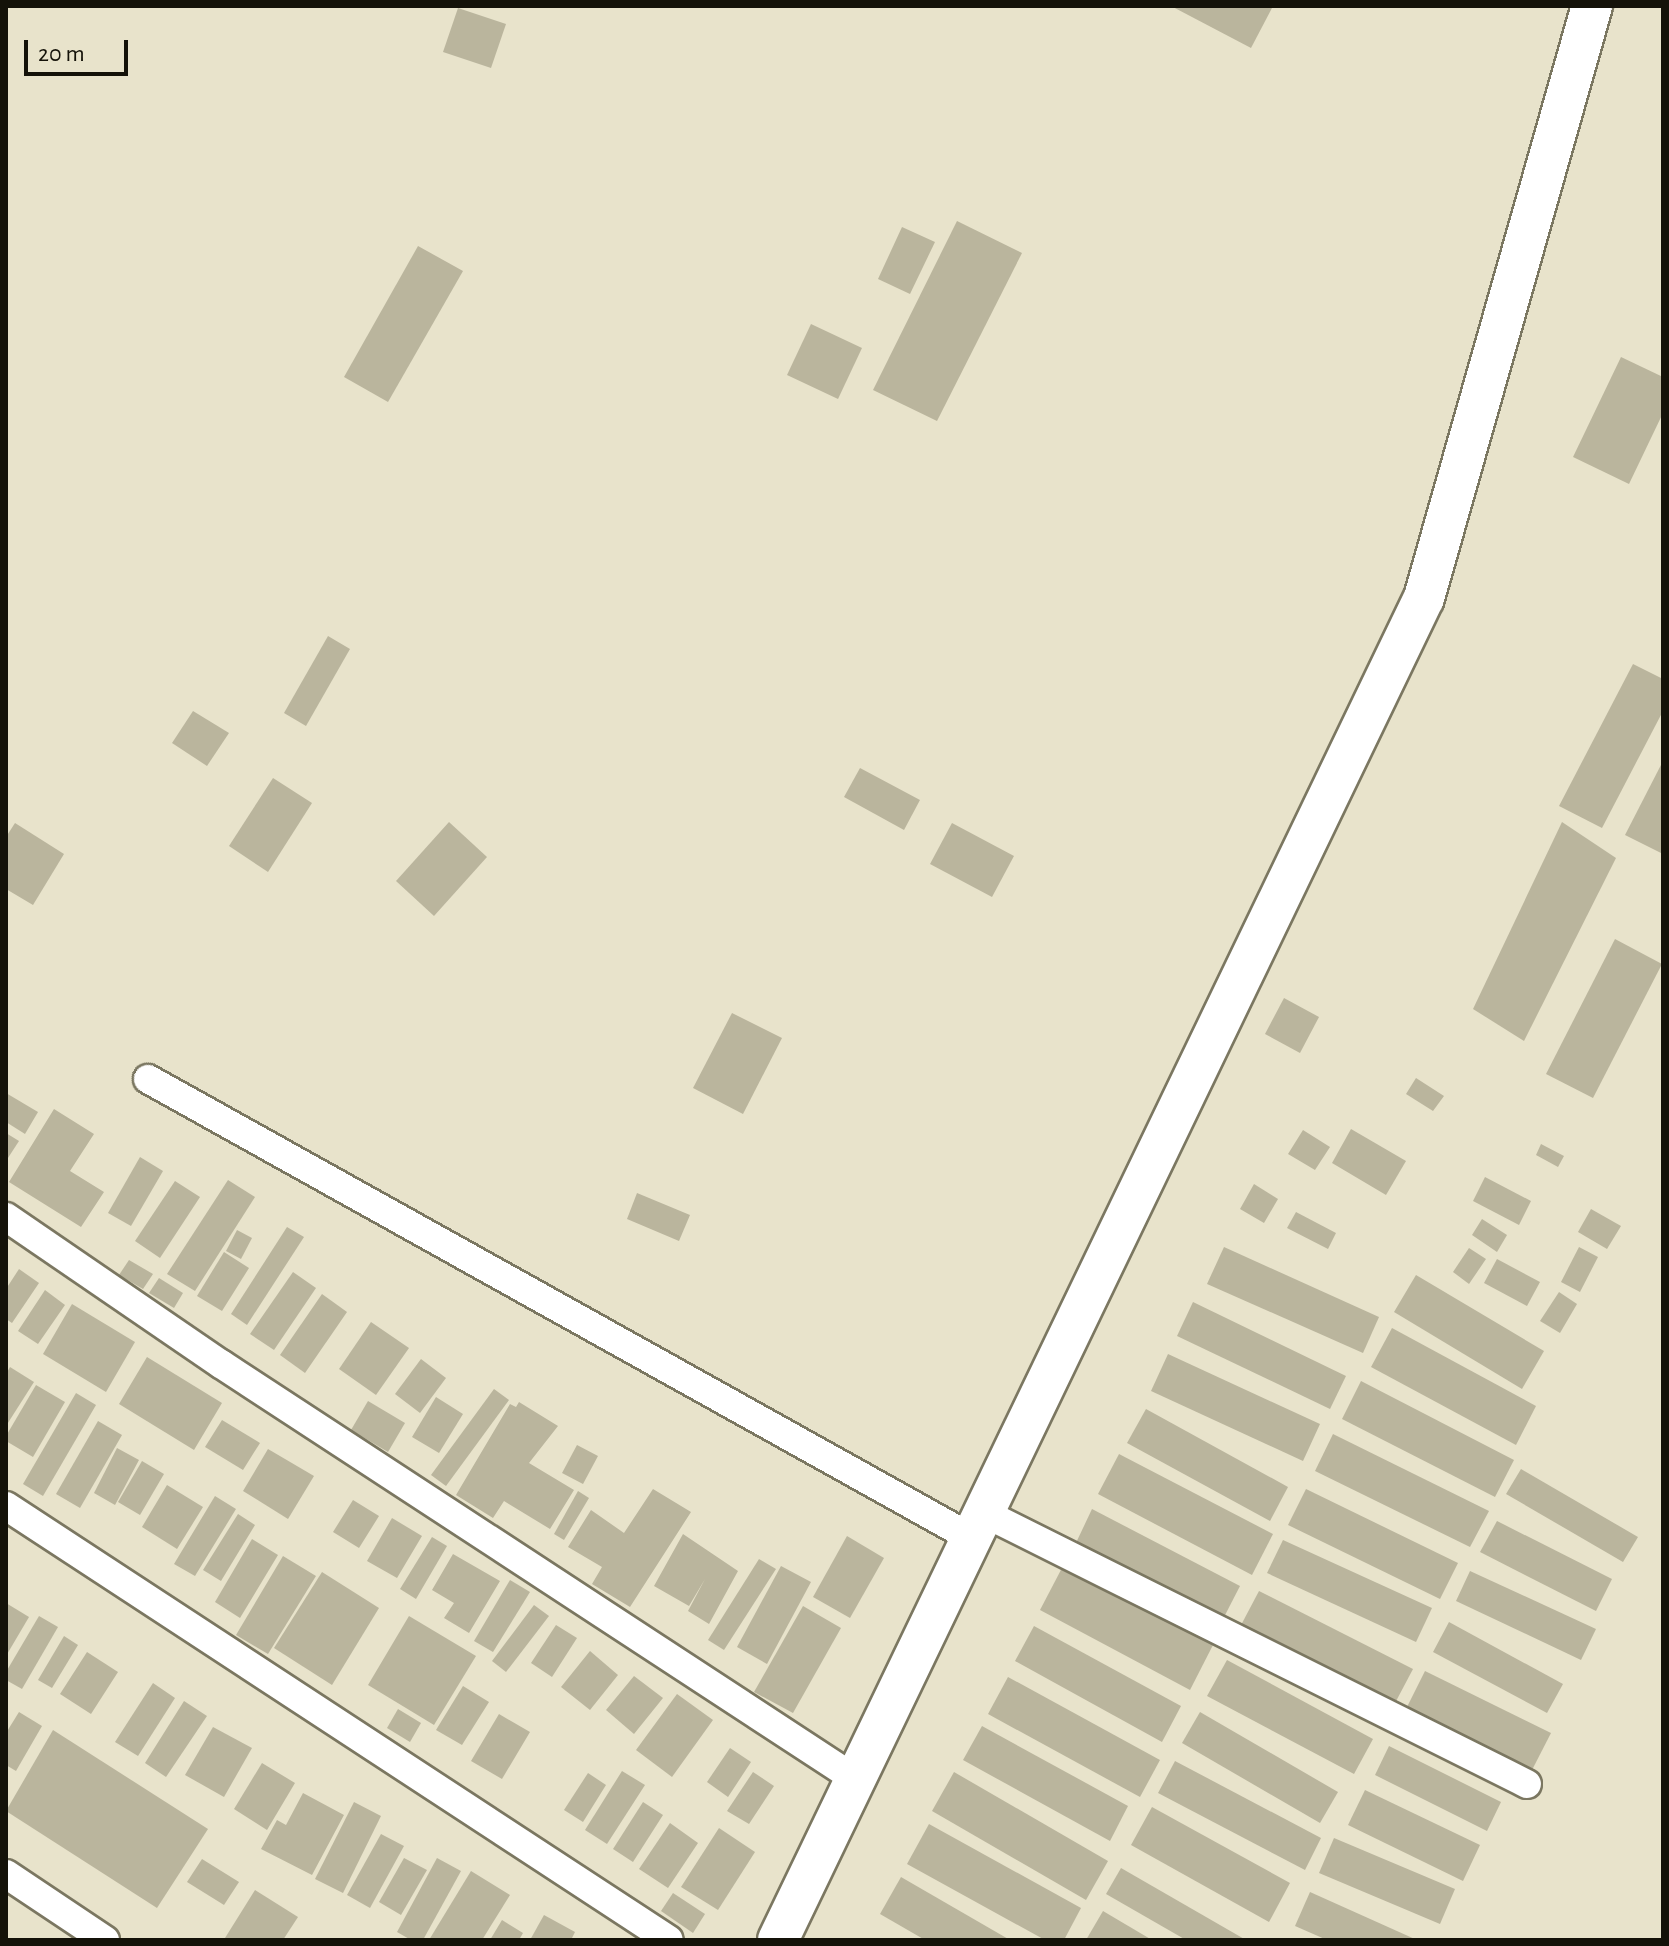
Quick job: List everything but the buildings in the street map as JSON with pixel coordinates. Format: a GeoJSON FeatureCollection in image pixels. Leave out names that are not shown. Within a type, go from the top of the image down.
{"type":"FeatureCollection","features":[{"type":"Feature","properties":{"kind":"street"},"geometry":{"type":"LineString","coordinates":[[778,1940],[1424,598],[1592,6]]}},
{"type":"Feature","properties":{"kind":"street"},"geometry":{"type":"LineString","coordinates":[[148,1079],[976,1525],[1527,1784]]}},
{"type":"Feature","properties":{"kind":"street"},"geometry":{"type":"LineString","coordinates":[[6,1217],[221,1364],[854,1778]]}},
{"type":"Feature","properties":{"kind":"street"},"geometry":{"type":"LineString","coordinates":[[6,1506],[669,1940]]}},
{"type":"Feature","properties":{"kind":"street"},"geometry":{"type":"LineString","coordinates":[[6,1874],[105,1940]]}}]}
